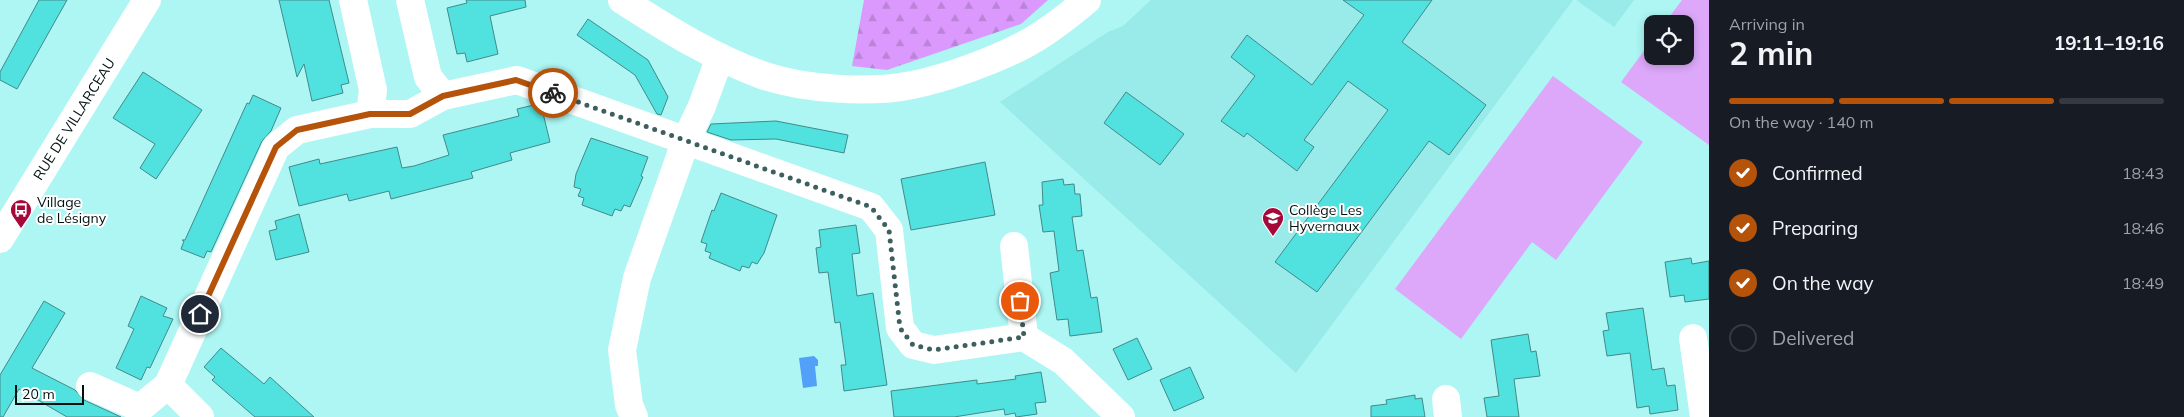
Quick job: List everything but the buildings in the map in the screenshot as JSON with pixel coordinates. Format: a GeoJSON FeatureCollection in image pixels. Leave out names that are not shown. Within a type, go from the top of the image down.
{"type":"FeatureCollection","features":[{"type":"Feature","properties":{"kind":"street","name":"RUE DE VILLARCEAU"},"geometry":{"type":"LineString","coordinates":[[0,239],[147,0]]}},
{"type":"Feature","properties":{"kind":"street"},"geometry":{"type":"LineString","coordinates":[[353,0],[373,90],[370,114]]}},
{"type":"Feature","properties":{"kind":"street"},"geometry":{"type":"LineString","coordinates":[[410,0],[428,77],[443,96]]}},
{"type":"Feature","properties":{"kind":"street"},"geometry":{"type":"LineString","coordinates":[[622,0],[675,34],[720,57],[763,75],[795,83],[853,90],[912,85],[990,60],[1024,45],[1063,20],[1087,0]]}},
{"type":"Feature","properties":{"kind":"street"},"geometry":{"type":"LineString","coordinates":[[634,417],[629,405],[622,350],[637,278],[686,140],[702,106],[720,57]]}},
{"type":"Feature","properties":{"kind":"street"},"geometry":{"type":"LineString","coordinates":[[90,386],[140,408],[168,385],[276,147],[297,130],[370,114],[410,114],[443,96],[516,80],[871,207],[889,230],[900,328],[913,345],[934,350],[1024,337],[1062,361],[1121,417]]}},
{"type":"Feature","properties":{"kind":"street"},"geometry":{"type":"LineString","coordinates":[[1014,246],[1024,337]]}},
{"type":"Feature","properties":{"kind":"street"},"geometry":{"type":"LineString","coordinates":[[1693,338],[1704,417]]}},
{"type":"Feature","properties":{"kind":"street"},"geometry":{"type":"LineString","coordinates":[[168,385],[200,417]]}},
{"type":"Feature","properties":{"kind":"shaded area","name":"Collège Les Hyvernaux"},"geometry":{"type":"Polygon","coordinates":[[[1151,0],[1573,0],[1296,373],[1000,102],[1108,32],[1123,26],[1151,0]]]}},
{"type":"Feature","properties":{"kind":"shaded area"},"geometry":{"type":"Polygon","coordinates":[[[1576,0],[1634,0],[1614,27],[1576,0]]]}},
{"type":"Feature","properties":{"kind":"shaded area"},"geometry":{"type":"Polygon","coordinates":[[[1682,0],[1709,0],[1709,145],[1621,82],[1644,51],[1644,65],[1694,65],[1694,15],[1671,15],[1682,0]]]}},
{"type":"Feature","properties":{"kind":"shaded area"},"geometry":{"type":"Polygon","coordinates":[[[1553,76],[1643,142],[1556,260],[1532,242],[1461,339],[1395,289],[1553,76]]]}},
{"type":"Feature","properties":{"kind":"green space"},"geometry":{"type":"Polygon","coordinates":[[[864,0],[1048,0],[1021,24],[887,70],[852,66],[864,0]]]}},
{"type":"Feature","properties":{"kind":"water"},"geometry":{"type":"Polygon","coordinates":[[[814,356],[818,360],[818,366],[815,366],[817,386],[803,388],[799,358],[814,356]]]}},
{"type":"Feature","properties":{"kind":"way so far"},"geometry":{"type":"LineString","coordinates":[[553,93],[871,207],[889,230],[900,328],[913,345],[934,350],[1024,337],[1020,301]]}},
{"type":"Feature","properties":{"kind":"place","name":"Village de Lésigny"},"geometry":{"type":"Point","coordinates":[21,229]}},
{"type":"Feature","properties":{"kind":"place","name":"Collège Les Hyvernaux"},"geometry":{"type":"Point","coordinates":[1273,237]}},
{"type":"Feature","properties":{"kind":"route"},"geometry":{"type":"LineString","coordinates":[[200,314],[276,147],[297,130],[370,114],[410,114],[443,96],[516,80],[553,93]]}}]}
